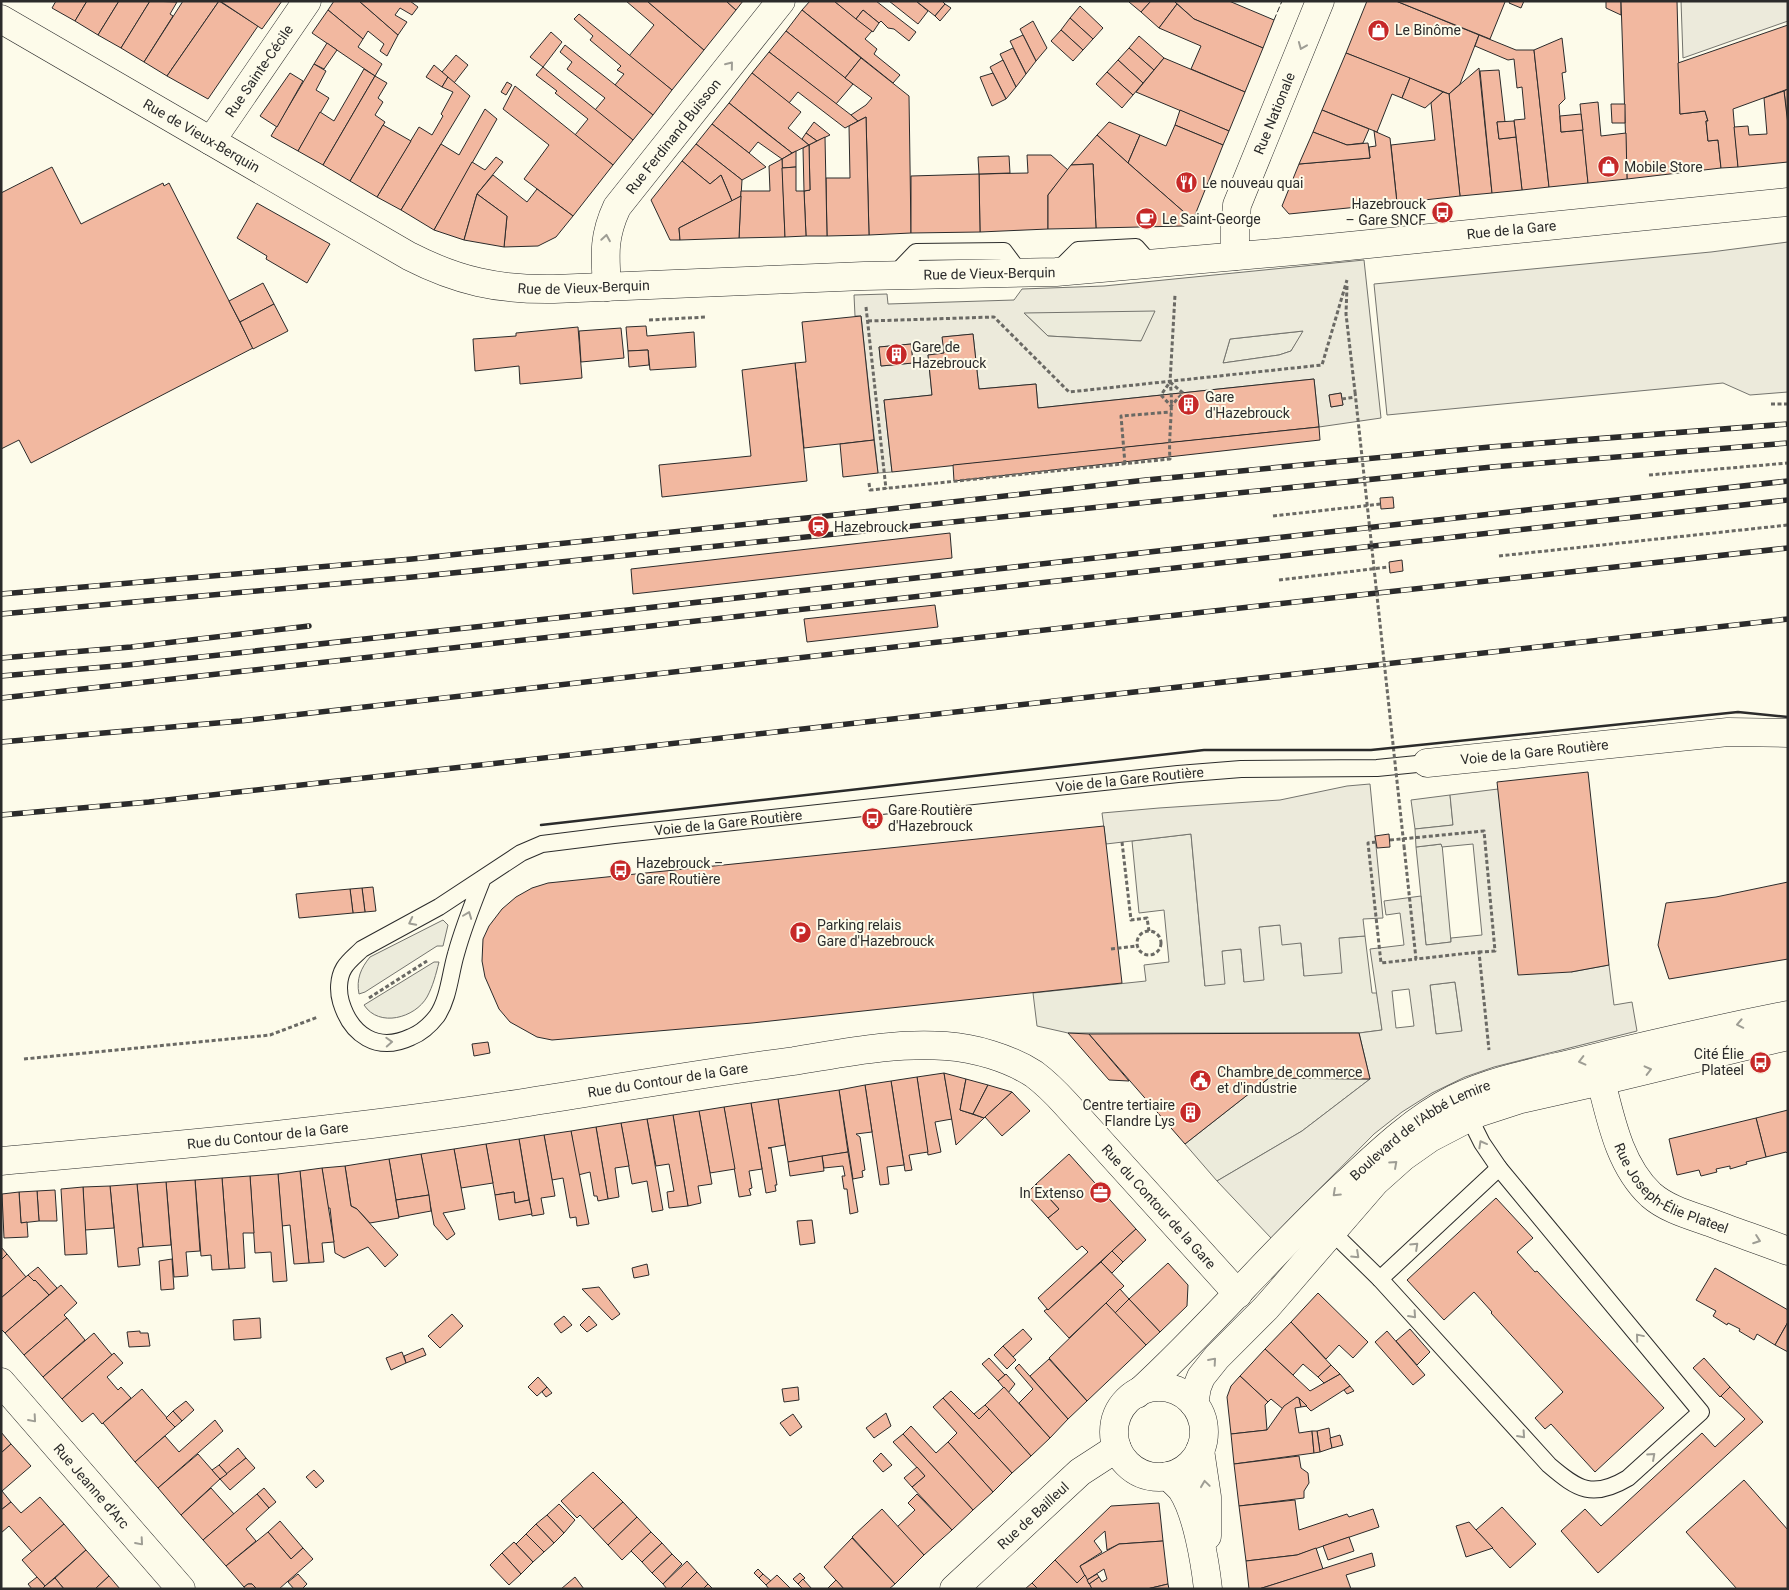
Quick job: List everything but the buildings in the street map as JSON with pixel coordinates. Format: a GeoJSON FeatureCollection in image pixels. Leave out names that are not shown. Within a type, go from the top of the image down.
{"type":"FeatureCollection","features":[{"type":"Feature","properties":{"kind":"street","name":"Rue Sainte-Cécile"},"geometry":{"type":"LineString","coordinates":[[212,141],[307,1]]}},
{"type":"Feature","properties":{"kind":"street","name":"Rue Ferdinand Buisson"},"geometry":{"type":"LineString","coordinates":[[607,287],[606,236],[617,207],[781,1]]}},
{"type":"Feature","properties":{"kind":"street","name":"Rue Nationale"},"geometry":{"type":"LineString","coordinates":[[1235,256],[1235,227],[1238,205],[1320,1]]}},
{"type":"Feature","properties":{"kind":"street","name":"Rue de Vieux-Berquin"},"geometry":{"type":"LineString","coordinates":[[1,19],[409,256],[445,273],[483,284],[527,289],[864,276],[1021,274],[1235,256]]}},
{"type":"Feature","properties":{"kind":"street","name":"Rue de la Gare"},"geometry":{"type":"LineString","coordinates":[[1235,256],[1788,202]]}},
{"type":"Feature","properties":{"kind":"street","name":"Voie de la Gare Routière"},"geometry":{"type":"LineString","coordinates":[[1427,763],[1728,732],[1788,733]]}},
{"type":"Feature","properties":{"kind":"street","name":"Boulevard de l'Abbé Lemire"},"geometry":{"type":"LineString","coordinates":[[1137,1394],[1168,1366],[1307,1220],[1392,1141],[1416,1122],[1445,1104],[1499,1082],[1680,1037],[1788,1015]]}},
{"type":"Feature","properties":{"kind":"street","name":"Boulevard de l'Abbé Lemire"},"geometry":{"type":"LineString","coordinates":[[1194,1404],[1197,1387],[1206,1370],[1266,1308],[1375,1182],[1403,1157],[1430,1138],[1490,1109],[1534,1095],[1601,1081],[1788,1036]]}},
{"type":"Feature","properties":{"kind":"street","name":"Rue du Contour de la Gare"},"geometry":{"type":"LineString","coordinates":[[1,1161],[309,1132],[480,1110],[879,1048],[927,1045],[950,1046],[984,1053],[1006,1061],[1043,1081],[1238,1294]]}},
{"type":"Feature","properties":{"kind":"street","name":"Rue Joseph-Élie Plateel"},"geometry":{"type":"LineString","coordinates":[[1601,1081],[1609,1114],[1622,1152],[1630,1168],[1651,1194],[1675,1210],[1788,1251]]}},
{"type":"Feature","properties":{"kind":"street","name":"Rue Jeanne d'Arc"},"geometry":{"type":"LineString","coordinates":[[1,1382],[181,1589]]}},
{"type":"Feature","properties":{"kind":"street"},"geometry":{"type":"LineString","coordinates":[[1200,1450],[1189,1465],[1181,1471],[1168,1476],[1155,1477],[1137,1472],[1123,1459],[1117,1448],[1114,1429],[1117,1417],[1127,1402],[1137,1394],[1148,1389],[1167,1388],[1179,1393],[1194,1404],[1203,1424],[1200,1450],[1207,1497],[1207,1578]]}},
{"type":"Feature","properties":{"kind":"street","name":"Rue de Bailleul"},"geometry":{"type":"LineString","coordinates":[[954,1589],[1080,1472],[1117,1448]]}},
{"type":"Feature","properties":{"kind":"street"},"geometry":{"type":"LineString","coordinates":[[1168,1476],[1181,1490],[1189,1505],[1207,1578]]}},
{"type":"Feature","properties":{"kind":"lane","name":"Voie de la Gare Routière"},"geometry":{"type":"LineString","coordinates":[[483,878],[467,918],[442,1006],[428,1027],[404,1041],[377,1043],[366,1038],[349,1021],[339,995],[339,983],[343,969],[352,959],[362,949],[423,917],[511,858],[532,848],[554,842],[1178,774],[1241,769],[1377,768],[1427,763]]}},
{"type":"Feature","properties":{"kind":"lane"},"geometry":{"type":"LineString","coordinates":[[1331,1231],[1380,1279],[1549,1465],[1577,1486],[1590,1490],[1602,1490],[1621,1482],[1701,1412],[1499,1168],[1489,1155],[1469,1118]]}},
{"type":"Feature","properties":{"kind":"lane"},"geometry":{"type":"LineString","coordinates":[[1380,1279],[1499,1168]]}},
{"type":"Feature","properties":{"kind":"path"},"geometry":{"type":"LineString","coordinates":[[864,276],[886,489]]}},
{"type":"Feature","properties":{"kind":"path"},"geometry":{"type":"LineString","coordinates":[[868,321],[994,317],[1070,392],[1322,365],[1347,280]]}},
{"type":"Feature","properties":{"kind":"path"},"geometry":{"type":"LineString","coordinates":[[869,483],[870,490],[886,489],[1170,459],[1169,442],[1172,394],[1170,382],[1175,289]]}},
{"type":"Feature","properties":{"kind":"path"},"geometry":{"type":"LineString","coordinates":[[1346,314],[1416,958]]}},
{"type":"Feature","properties":{"kind":"path"},"geometry":{"type":"LineString","coordinates":[[1170,382],[1161,395],[1171,406]]}},
{"type":"Feature","properties":{"kind":"path"},"geometry":{"type":"LineString","coordinates":[[1170,382],[1183,392],[1171,406]]}},
{"type":"Feature","properties":{"kind":"path"},"geometry":{"type":"LineString","coordinates":[[1342,399],[1355,397]]}},
{"type":"Feature","properties":{"kind":"path"},"geometry":{"type":"LineString","coordinates":[[1771,404],[1788,404]]}},
{"type":"Feature","properties":{"kind":"path"},"geometry":{"type":"LineString","coordinates":[[1125,464],[1121,416],[1171,412]]}},
{"type":"Feature","properties":{"kind":"path"},"geometry":{"type":"LineString","coordinates":[[1649,476],[1788,463]]}},
{"type":"Feature","properties":{"kind":"path"},"geometry":{"type":"LineString","coordinates":[[1272,516],[1381,504]]}},
{"type":"Feature","properties":{"kind":"path"},"geometry":{"type":"LineString","coordinates":[[1499,556],[1788,525]]}},
{"type":"Feature","properties":{"kind":"path"},"geometry":{"type":"LineString","coordinates":[[1280,580],[1389,567]]}},
{"type":"Feature","properties":{"kind":"path"},"geometry":{"type":"LineString","coordinates":[[1376,842],[1368,843],[1381,963],[1495,951],[1484,831],[1390,840],[1403,838]]}},
{"type":"Feature","properties":{"kind":"path"},"geometry":{"type":"LineString","coordinates":[[1122,842],[1131,920],[1147,918],[1149,931]]}},
{"type":"Feature","properties":{"kind":"path"},"geometry":{"type":"LineString","coordinates":[[1149,931],[1160,936],[1162,944],[1156,954],[1148,956],[1141,952],[1137,946],[1141,934],[1149,931]]}},
{"type":"Feature","properties":{"kind":"path"},"geometry":{"type":"LineString","coordinates":[[1111,949],[1137,946]]}},
{"type":"Feature","properties":{"kind":"path"},"geometry":{"type":"LineString","coordinates":[[1479,952],[1488,1045],[1499,1082]]}},
{"type":"Feature","properties":{"kind":"path"},"geometry":{"type":"LineString","coordinates":[[24,1059],[270,1035],[366,999],[436,955],[456,954]]}},
{"type":"Feature","properties":{"kind":"shaded area"},"geometry":{"type":"Polygon","coordinates":[[[1681,1],[1788,1],[1788,21],[1683,58],[1681,1]]]}},
{"type":"Feature","properties":{"kind":"shaded area"},"geometry":{"type":"Polygon","coordinates":[[[1788,242],[1788,392],[1750,395],[1723,383],[1387,415],[1374,284],[1711,252],[1788,242]]]}},
{"type":"Feature","properties":{"kind":"shaded area"},"geometry":{"type":"Polygon","coordinates":[[[1364,260],[1381,418],[1319,427],[1314,379],[1038,408],[1036,384],[979,389],[973,334],[943,337],[944,353],[928,355],[932,395],[884,400],[892,472],[878,473],[861,316],[855,316],[854,295],[887,294],[888,304],[1014,300],[1022,289],[1104,286],[1364,260]],[[1155,311],[1024,313],[1048,336],[1141,341],[1155,311]],[[1303,331],[1230,339],[1223,363],[1279,355],[1291,351],[1303,331]],[[911,344],[879,347],[881,366],[913,363],[911,344]],[[1341,393],[1329,395],[1331,407],[1343,405],[1341,393]]]}},
{"type":"Feature","properties":{"kind":"shaded area"},"geometry":{"type":"Polygon","coordinates":[[[1156,310],[1142,341],[1048,336],[1023,312],[1156,310]]]}},
{"type":"Feature","properties":{"kind":"shaded area"},"geometry":{"type":"Polygon","coordinates":[[[1304,331],[1291,351],[1279,355],[1223,363],[1230,339],[1304,331]]]}},
{"type":"Feature","properties":{"kind":"shaded area"},"geometry":{"type":"Polygon","coordinates":[[[1370,784],[1383,918],[1363,919],[1365,936],[1339,938],[1342,973],[1304,976],[1301,943],[1282,945],[1280,925],[1259,927],[1264,980],[1244,982],[1241,949],[1222,951],[1225,984],[1205,986],[1191,834],[1106,844],[1102,813],[1280,800],[1347,786],[1370,784]]]}},
{"type":"Feature","properties":{"kind":"shaded area"},"geometry":{"type":"Polygon","coordinates":[[[1498,789],[1571,972],[1609,965],[1614,1005],[1632,1002],[1637,1031],[1494,1067],[1465,1077],[1432,1093],[1402,1112],[1374,1134],[1271,1238],[1217,1181],[1302,1131],[1370,1079],[1359,1033],[1382,1030],[1370,949],[1404,945],[1400,913],[1386,915],[1384,901],[1421,896],[1426,945],[1451,942],[1451,938],[1482,935],[1473,844],[1442,847],[1441,844],[1416,847],[1415,829],[1453,825],[1450,795],[1498,789]],[[1455,982],[1430,985],[1436,1034],[1462,1031],[1455,982]],[[1409,989],[1392,991],[1396,1028],[1414,1026],[1409,989]]]}},
{"type":"Feature","properties":{"kind":"shaded area"},"geometry":{"type":"Polygon","coordinates":[[[1450,795],[1453,825],[1415,829],[1411,800],[1450,795]]]}},
{"type":"Feature","properties":{"kind":"shaded area"},"geometry":{"type":"Polygon","coordinates":[[[1191,834],[1205,986],[1222,951],[1241,949],[1244,982],[1259,927],[1280,925],[1301,943],[1304,976],[1339,938],[1365,936],[1372,993],[1377,993],[1382,1030],[1359,1033],[1068,1033],[1037,1026],[1033,993],[1146,981],[1144,965],[1169,962],[1164,910],[1139,913],[1132,841],[1191,834]]]}},
{"type":"Feature","properties":{"kind":"shaded area"},"geometry":{"type":"Polygon","coordinates":[[[1442,844],[1451,942],[1426,945],[1416,847],[1442,844]]]}},
{"type":"Feature","properties":{"kind":"shaded area"},"geometry":{"type":"Polygon","coordinates":[[[443,920],[448,925],[443,946],[437,946],[359,994],[358,983],[360,974],[370,957],[443,920]]]}},
{"type":"Feature","properties":{"kind":"shaded area"},"geometry":{"type":"Polygon","coordinates":[[[434,962],[439,962],[427,997],[406,1015],[397,1018],[378,1016],[364,1005],[434,962]]]}},
{"type":"Feature","properties":{"kind":"shaded area"},"geometry":{"type":"Polygon","coordinates":[[[1455,982],[1462,1032],[1436,1034],[1430,985],[1455,982]]]}},
{"type":"Feature","properties":{"kind":"shaded area"},"geometry":{"type":"Polygon","coordinates":[[[1269,1078],[1370,1079],[1302,1131],[1217,1181],[1185,1144],[1269,1078]]]}},
{"type":"Feature","properties":{"kind":"railway"},"geometry":{"type":"LineString","coordinates":[[1,594],[412,559],[845,514],[1146,480],[1490,447],[1788,424]]}},
{"type":"Feature","properties":{"kind":"railway"},"geometry":{"type":"LineString","coordinates":[[1,614],[413,577],[1492,467],[1788,443]]}},
{"type":"Feature","properties":{"kind":"railway"},"geometry":{"type":"LineString","coordinates":[[1,676],[127,665],[1788,481]]}},
{"type":"Feature","properties":{"kind":"railway"},"geometry":{"type":"LineString","coordinates":[[1,698],[1788,500]]}},
{"type":"Feature","properties":{"kind":"railway"},"geometry":{"type":"LineString","coordinates":[[1,742],[240,721],[1788,548]]}},
{"type":"Feature","properties":{"kind":"railway"},"geometry":{"type":"LineString","coordinates":[[1,815],[149,802],[1788,619]]}},
{"type":"Feature","properties":{"kind":"railway"},"geometry":{"type":"LineString","coordinates":[[1,658],[131,647],[309,626]]}},
{"type":"Feature","properties":{"kind":"fence"},"geometry":{"type":"LineString","coordinates":[[1274,20],[1282,1]]}},
{"type":"Feature","properties":{"kind":"wall"},"geometry":{"type":"LineString","coordinates":[[541,825],[1204,750],[1371,750],[1738,712],[1788,717]]}},
{"type":"Feature","properties":{"kind":"place","name":"Le Binôme"},"geometry":{"type":"Point","coordinates":[1379,30]}},
{"type":"Feature","properties":{"kind":"place","name":"Mobile Store"},"geometry":{"type":"Point","coordinates":[1608,167]}},
{"type":"Feature","properties":{"kind":"place","name":"Le nouveau quai"},"geometry":{"type":"Point","coordinates":[1186,183]}},
{"type":"Feature","properties":{"kind":"place","name":"Hazebrouck – Gare SNCF"},"geometry":{"type":"Point","coordinates":[1442,212]}},
{"type":"Feature","properties":{"kind":"place","name":"Le Saint-George"},"geometry":{"type":"Point","coordinates":[1146,219]}},
{"type":"Feature","properties":{"kind":"place","name":"Gare de Hazebrouck"},"geometry":{"type":"Point","coordinates":[896,355]}},
{"type":"Feature","properties":{"kind":"place","name":"Gare d'Hazebrouck"},"geometry":{"type":"Point","coordinates":[1189,405]}},
{"type":"Feature","properties":{"kind":"place","name":"Hazebrouck"},"geometry":{"type":"Point","coordinates":[818,527]}},
{"type":"Feature","properties":{"kind":"place","name":"Gare Routière d'Hazebrouck"},"geometry":{"type":"Point","coordinates":[872,818]}},
{"type":"Feature","properties":{"kind":"place","name":"Hazebrouck – Gare Routière"},"geometry":{"type":"Point","coordinates":[620,871]}},
{"type":"Feature","properties":{"kind":"place","name":"Parking relais Gare d'Hazebrouck"},"geometry":{"type":"Point","coordinates":[801,933]}},
{"type":"Feature","properties":{"kind":"place","name":"Cité Élie Plateel"},"geometry":{"type":"Point","coordinates":[1760,1062]}},
{"type":"Feature","properties":{"kind":"place","name":"Chambre de commerce et d'industrie"},"geometry":{"type":"Point","coordinates":[1201,1080]}},
{"type":"Feature","properties":{"kind":"place","name":"Centre tertiaire Flandre Lys"},"geometry":{"type":"Point","coordinates":[1191,1113]}},
{"type":"Feature","properties":{"kind":"place","name":"In Extenso"},"geometry":{"type":"Point","coordinates":[1100,1193]}}]}
